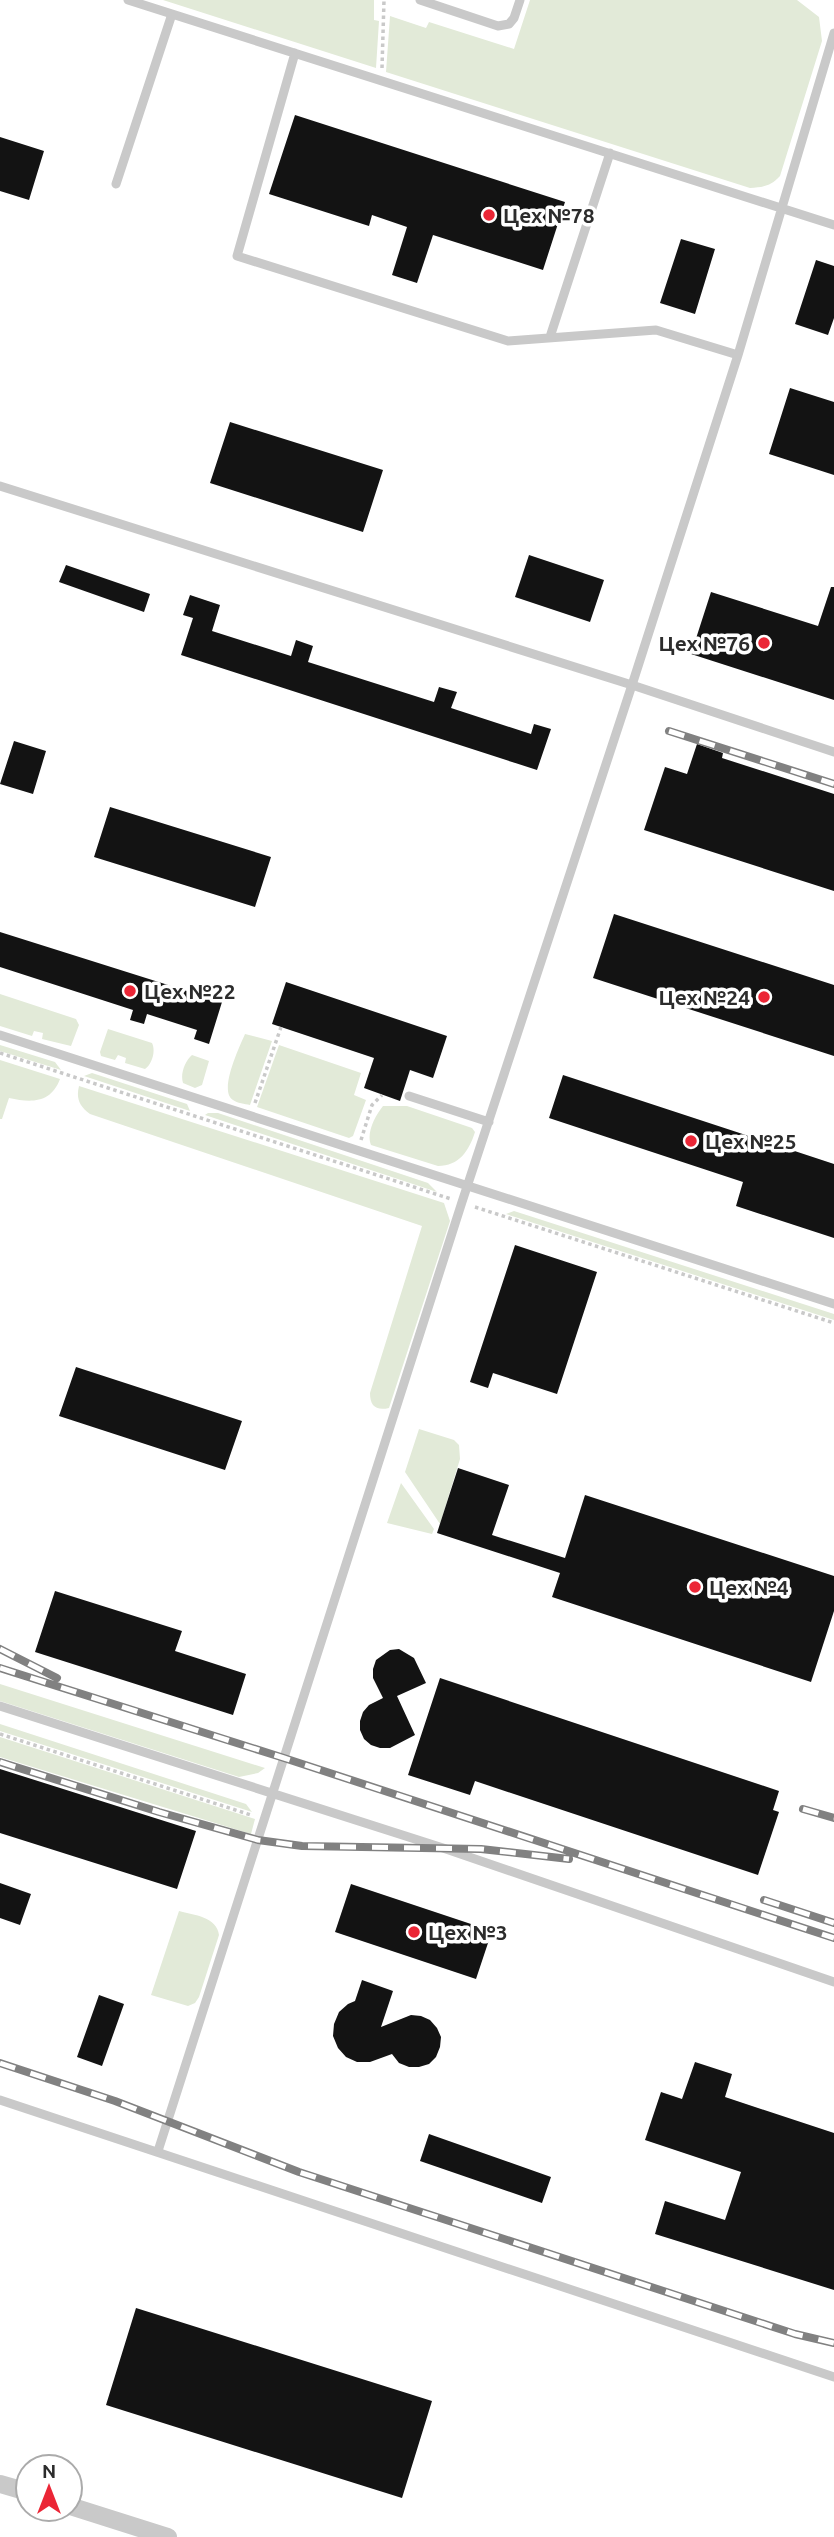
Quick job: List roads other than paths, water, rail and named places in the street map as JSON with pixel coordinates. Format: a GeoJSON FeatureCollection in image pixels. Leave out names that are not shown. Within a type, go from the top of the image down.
{"type":"FeatureCollection","features":[{"type":"Feature","properties":{"kind":"street"},"geometry":{"type":"LineString","coordinates":[[84,2510],[168,2537]]}},
{"type":"Feature","properties":{"kind":"lane"},"geometry":{"type":"LineString","coordinates":[[128,0],[834,225]]}},
{"type":"Feature","properties":{"kind":"lane"},"geometry":{"type":"LineString","coordinates":[[419,0],[498,26],[509,24],[520,0]]}},
{"type":"Feature","properties":{"kind":"lane"},"geometry":{"type":"LineString","coordinates":[[116,184],[172,14]]}},
{"type":"Feature","properties":{"kind":"lane"},"geometry":{"type":"LineString","coordinates":[[158,2151],[461,1202],[738,355],[834,33]]}},
{"type":"Feature","properties":{"kind":"lane"},"geometry":{"type":"LineString","coordinates":[[295,53],[237,256],[508,341],[656,330],[738,355]]}},
{"type":"Feature","properties":{"kind":"lane"},"geometry":{"type":"LineString","coordinates":[[550,337],[610,153]]}},
{"type":"Feature","properties":{"kind":"lane"},"geometry":{"type":"LineString","coordinates":[[0,486],[632,685],[834,752]]}},
{"type":"Feature","properties":{"kind":"lane"},"geometry":{"type":"LineString","coordinates":[[0,1035],[834,1304]]}},
{"type":"Feature","properties":{"kind":"lane"},"geometry":{"type":"LineString","coordinates":[[409,1096],[489,1122]]}},
{"type":"Feature","properties":{"kind":"lane"},"geometry":{"type":"LineString","coordinates":[[0,1706],[443,1849],[834,1982]]}},
{"type":"Feature","properties":{"kind":"lane"},"geometry":{"type":"LineString","coordinates":[[0,2100],[834,2377]]}},
{"type":"Feature","properties":{"kind":"railway"},"geometry":{"type":"LineString","coordinates":[[669,731],[834,784]]}},
{"type":"Feature","properties":{"kind":"railway"},"geometry":{"type":"LineString","coordinates":[[0,1649],[57,1678]]}},
{"type":"Feature","properties":{"kind":"railway"},"geometry":{"type":"LineString","coordinates":[[0,1668],[834,1938]]}},
{"type":"Feature","properties":{"kind":"railway"},"geometry":{"type":"LineString","coordinates":[[0,1762],[258,1840],[302,1846],[481,1849],[569,1859]]}},
{"type":"Feature","properties":{"kind":"railway"},"geometry":{"type":"LineString","coordinates":[[803,1809],[834,1818]]}},
{"type":"Feature","properties":{"kind":"railway"},"geometry":{"type":"LineString","coordinates":[[764,1900],[834,1923]]}},
{"type":"Feature","properties":{"kind":"railway"},"geometry":{"type":"LineString","coordinates":[[0,2063],[115,2101],[299,2172],[795,2334],[834,2343]]}},
{"type":"Feature","properties":{"kind":"place","name":"Цех №78"},"geometry":{"type":"Point","coordinates":[489,215]}},
{"type":"Feature","properties":{"kind":"place","name":"Цех №76"},"geometry":{"type":"Point","coordinates":[764,643]}},
{"type":"Feature","properties":{"kind":"place","name":"Цех №22"},"geometry":{"type":"Point","coordinates":[130,991]}},
{"type":"Feature","properties":{"kind":"place","name":"Цех №24"},"geometry":{"type":"Point","coordinates":[764,997]}},
{"type":"Feature","properties":{"kind":"place","name":"Цех №25"},"geometry":{"type":"Point","coordinates":[691,1141]}},
{"type":"Feature","properties":{"kind":"place","name":"Цех №4"},"geometry":{"type":"Point","coordinates":[695,1587]}},
{"type":"Feature","properties":{"kind":"place","name":"Цех №3"},"geometry":{"type":"Point","coordinates":[414,1932]}}]}
